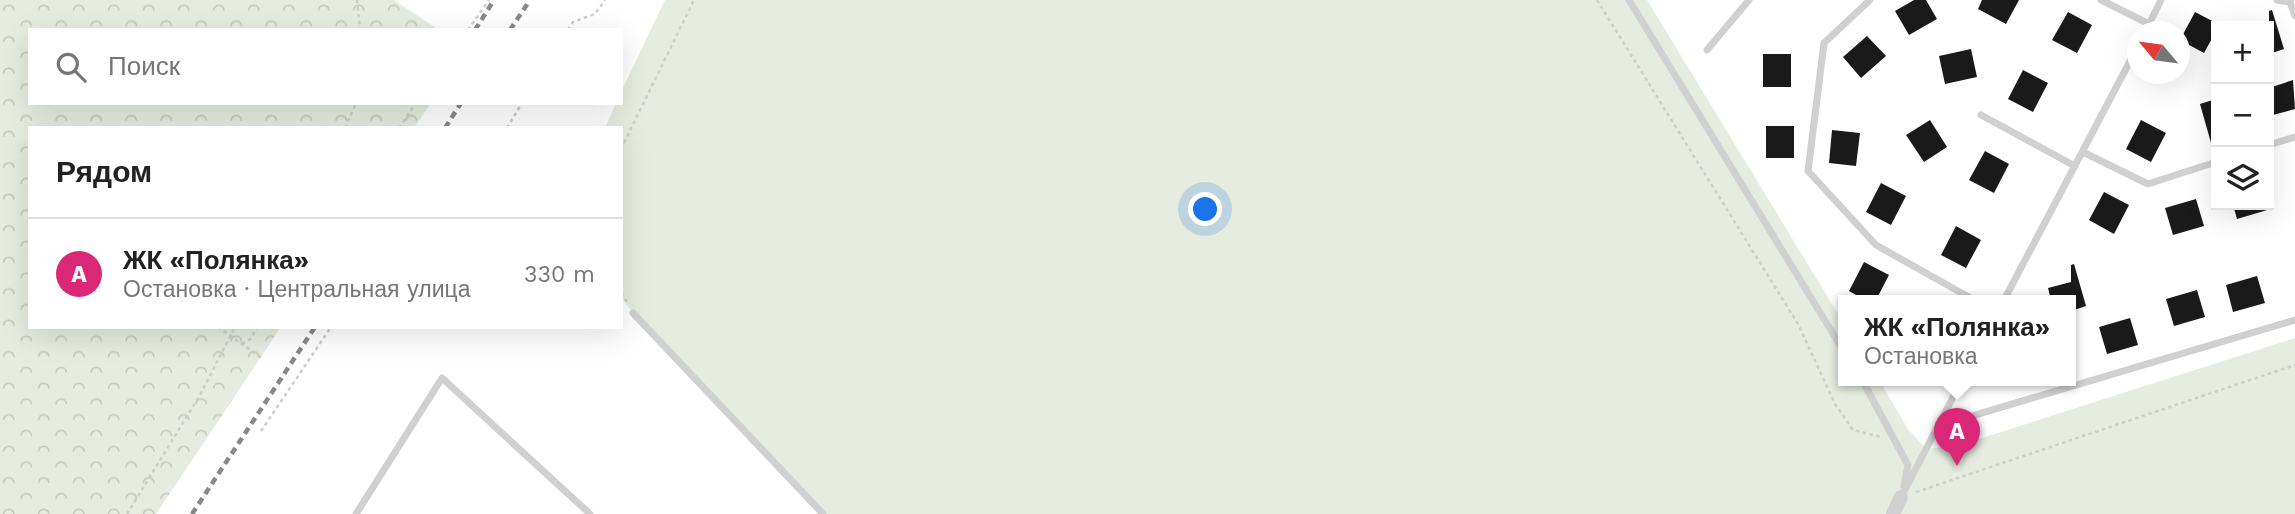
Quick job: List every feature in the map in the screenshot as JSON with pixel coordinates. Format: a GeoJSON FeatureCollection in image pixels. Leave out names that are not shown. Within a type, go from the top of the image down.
{"type":"FeatureCollection","features":[{"type":"Feature","properties":{"kind":"street"},"geometry":{"type":"LineString","coordinates":[[1892,514],[1902,497]]}},
{"type":"Feature","properties":{"kind":"lane"},"geometry":{"type":"LineString","coordinates":[[1629,0],[1838,342]]}},
{"type":"Feature","properties":{"kind":"lane"},"geometry":{"type":"LineString","coordinates":[[1707,50],[1749,0]]}},
{"type":"Feature","properties":{"kind":"lane"},"geometry":{"type":"LineString","coordinates":[[1870,0],[1824,43],[1808,171],[1876,245],[1965,295]]}},
{"type":"Feature","properties":{"kind":"lane"},"geometry":{"type":"LineString","coordinates":[[2101,0],[2145,21]]}},
{"type":"Feature","properties":{"kind":"lane"},"geometry":{"type":"LineString","coordinates":[[2150,21],[2161,0]]}},
{"type":"Feature","properties":{"kind":"lane"},"geometry":{"type":"LineString","coordinates":[[2277,0],[2290,1],[2295,16]]}},
{"type":"Feature","properties":{"kind":"lane"},"geometry":{"type":"LineString","coordinates":[[2007,295],[2127,66]]}},
{"type":"Feature","properties":{"kind":"lane"},"geometry":{"type":"LineString","coordinates":[[1981,115],[2075,166]]}},
{"type":"Feature","properties":{"kind":"lane"},"geometry":{"type":"LineString","coordinates":[[2274,143],[2295,137]]}},
{"type":"Feature","properties":{"kind":"lane"},"geometry":{"type":"LineString","coordinates":[[2083,152],[2148,184],[2211,164]]}},
{"type":"Feature","properties":{"kind":"lane"},"geometry":{"type":"LineString","coordinates":[[633,313],[823,514]]}},
{"type":"Feature","properties":{"kind":"lane"},"geometry":{"type":"LineString","coordinates":[[2076,385],[2295,320]]}},
{"type":"Feature","properties":{"kind":"lane"},"geometry":{"type":"LineString","coordinates":[[356,514],[442,378],[590,514]]}},
{"type":"Feature","properties":{"kind":"lane"},"geometry":{"type":"LineString","coordinates":[[1865,386],[1908,466],[1902,497]]}},
{"type":"Feature","properties":{"kind":"lane"},"geometry":{"type":"LineString","coordinates":[[1902,497],[1959,386]]}},
{"type":"Feature","properties":{"kind":"lane"},"geometry":{"type":"LineString","coordinates":[[1938,426],[2073,386]]}},
{"type":"Feature","properties":{"kind":"path"},"geometry":{"type":"LineString","coordinates":[[357,0],[360,28]]}},
{"type":"Feature","properties":{"kind":"path"},"geometry":{"type":"LineString","coordinates":[[469,28],[489,0]]}},
{"type":"Feature","properties":{"kind":"path"},"geometry":{"type":"LineString","coordinates":[[569,28],[573,22],[595,14],[605,0]]}},
{"type":"Feature","properties":{"kind":"path"},"geometry":{"type":"LineString","coordinates":[[623,145],[694,0]]}},
{"type":"Feature","properties":{"kind":"path"},"geometry":{"type":"LineString","coordinates":[[1597,0],[1798,324],[1835,404],[1853,430],[1897,442]]}},
{"type":"Feature","properties":{"kind":"path"},"geometry":{"type":"LineString","coordinates":[[346,126],[355,105]]}},
{"type":"Feature","properties":{"kind":"path"},"geometry":{"type":"LineString","coordinates":[[400,126],[415,105]]}},
{"type":"Feature","properties":{"kind":"path"},"geometry":{"type":"LineString","coordinates":[[508,126],[521,105]]}},
{"type":"Feature","properties":{"kind":"path"},"geometry":{"type":"LineString","coordinates":[[221,329],[263,359]]}},
{"type":"Feature","properties":{"kind":"path"},"geometry":{"type":"LineString","coordinates":[[127,514],[200,395],[234,329]]}},
{"type":"Feature","properties":{"kind":"path"},"geometry":{"type":"LineString","coordinates":[[242,344],[250,339],[257,329]]}},
{"type":"Feature","properties":{"kind":"path"},"geometry":{"type":"LineString","coordinates":[[261,431],[330,329]]}},
{"type":"Feature","properties":{"kind":"path"},"geometry":{"type":"LineString","coordinates":[[1902,497],[2295,365]]}},
{"type":"Feature","properties":{"kind":"green space"},"geometry":{"type":"Polygon","coordinates":[[[0,0],[394,0],[436,28],[28,28],[28,105],[430,105],[415,126],[28,126],[28,329],[280,329],[156,514],[0,514],[0,0]]]}},
{"type":"Feature","properties":{"kind":"green space"},"geometry":{"type":"Polygon","coordinates":[[[665,0],[1647,0],[1838,314],[1838,386],[1883,386],[1908,429],[1926,449],[1957,446],[2295,338],[2295,514],[823,514],[623,300],[623,126],[606,126],[615,105],[623,105],[623,88],[665,0]]]}},
{"type":"Feature","properties":{"kind":"building"},"geometry":{"type":"Polygon","coordinates":[[[1914,0],[1926,0],[1937,19],[1909,35],[1895,11],[1914,0]]]}},
{"type":"Feature","properties":{"kind":"building"},"geometry":{"type":"Polygon","coordinates":[[[1982,0],[2019,0],[2006,24],[1978,9],[1982,0]]]}},
{"type":"Feature","properties":{"kind":"building"},"geometry":{"type":"Polygon","coordinates":[[[2272,10],[2284,49],[2274,52],[2274,21],[2269,21],[2269,11],[2272,10]]]}},
{"type":"Feature","properties":{"kind":"building"},"geometry":{"type":"Polygon","coordinates":[[[2068,12],[2092,25],[2077,53],[2052,40],[2068,12]]]}},
{"type":"Feature","properties":{"kind":"building"},"geometry":{"type":"Polygon","coordinates":[[[2195,12],[2212,21],[2211,40],[2204,53],[2190,45],[2190,21],[2195,12]]]}},
{"type":"Feature","properties":{"kind":"building"},"geometry":{"type":"Polygon","coordinates":[[[1867,36],[1886,56],[1861,78],[1843,57],[1867,36]]]}},
{"type":"Feature","properties":{"kind":"building"},"geometry":{"type":"Polygon","coordinates":[[[1971,49],[1977,77],[1945,84],[1939,56],[1971,49]]]}},
{"type":"Feature","properties":{"kind":"building"},"geometry":{"type":"Polygon","coordinates":[[[1763,54],[1791,54],[1791,87],[1763,87],[1763,54]]]}},
{"type":"Feature","properties":{"kind":"building"},"geometry":{"type":"Polygon","coordinates":[[[2023,70],[2048,83],[2033,112],[2008,99],[2023,70]]]}},
{"type":"Feature","properties":{"kind":"building"},"geometry":{"type":"Polygon","coordinates":[[[2293,80],[2295,109],[2274,115],[2274,86],[2293,80]]]}},
{"type":"Feature","properties":{"kind":"building"},"geometry":{"type":"Polygon","coordinates":[[[2211,101],[2211,143],[2200,104],[2211,101]]]}},
{"type":"Feature","properties":{"kind":"building"},"geometry":{"type":"Polygon","coordinates":[[[1930,120],[1947,147],[1924,162],[1906,135],[1930,120]]]}},
{"type":"Feature","properties":{"kind":"building"},"geometry":{"type":"Polygon","coordinates":[[[2141,120],[2166,133],[2151,162],[2126,149],[2141,120]]]}},
{"type":"Feature","properties":{"kind":"building"},"geometry":{"type":"Polygon","coordinates":[[[1766,126],[1794,126],[1794,158],[1766,158],[1766,126]]]}},
{"type":"Feature","properties":{"kind":"building"},"geometry":{"type":"Polygon","coordinates":[[[1832,130],[1860,133],[1856,166],[1829,163],[1832,130]]]}},
{"type":"Feature","properties":{"kind":"building"},"geometry":{"type":"Polygon","coordinates":[[[1985,151],[2009,164],[1994,193],[1969,180],[1985,151]]]}},
{"type":"Feature","properties":{"kind":"building"},"geometry":{"type":"Polygon","coordinates":[[[1881,183],[1906,196],[1891,225],[1866,212],[1881,183]]]}},
{"type":"Feature","properties":{"kind":"building"},"geometry":{"type":"Polygon","coordinates":[[[2104,192],[2129,205],[2114,234],[2089,220],[2104,192]]]}},
{"type":"Feature","properties":{"kind":"building"},"geometry":{"type":"Polygon","coordinates":[[[2196,199],[2204,226],[2173,235],[2165,208],[2196,199]]]}},
{"type":"Feature","properties":{"kind":"building"},"geometry":{"type":"Polygon","coordinates":[[[2234,210],[2267,210],[2237,219],[2234,210]]]}},
{"type":"Feature","properties":{"kind":"building"},"geometry":{"type":"Polygon","coordinates":[[[1956,226],[1981,240],[1966,268],[1941,255],[1956,226]]]}},
{"type":"Feature","properties":{"kind":"building"},"geometry":{"type":"Polygon","coordinates":[[[1864,262],[1889,275],[1879,295],[1856,295],[1849,291],[1864,262]]]}},
{"type":"Feature","properties":{"kind":"building"},"geometry":{"type":"Polygon","coordinates":[[[2074,264],[2086,306],[2076,309],[2076,295],[2050,295],[2048,288],[2071,282],[2071,265],[2074,264]]]}},
{"type":"Feature","properties":{"kind":"building"},"geometry":{"type":"Polygon","coordinates":[[[2257,276],[2265,303],[2233,312],[2226,285],[2257,276]]]}},
{"type":"Feature","properties":{"kind":"building"},"geometry":{"type":"Polygon","coordinates":[[[2197,290],[2205,317],[2174,326],[2166,299],[2197,290]]]}},
{"type":"Feature","properties":{"kind":"building"},"geometry":{"type":"Polygon","coordinates":[[[2130,318],[2138,345],[2107,354],[2099,327],[2130,318]]]}},
{"type":"Feature","properties":{"kind":"railway"},"geometry":{"type":"LineString","coordinates":[[476,28],[494,0]]}},
{"type":"Feature","properties":{"kind":"railway"},"geometry":{"type":"LineString","coordinates":[[511,28],[530,0]]}},
{"type":"Feature","properties":{"kind":"railway"},"geometry":{"type":"LineString","coordinates":[[446,126],[460,105]]}},
{"type":"Feature","properties":{"kind":"railway"},"geometry":{"type":"LineString","coordinates":[[192,514],[314,329]]}},
{"type":"Feature","properties":{"kind":"place","name":"ЖК «Полянка»"},"geometry":{"type":"Point","coordinates":[1957,466]}}]}
